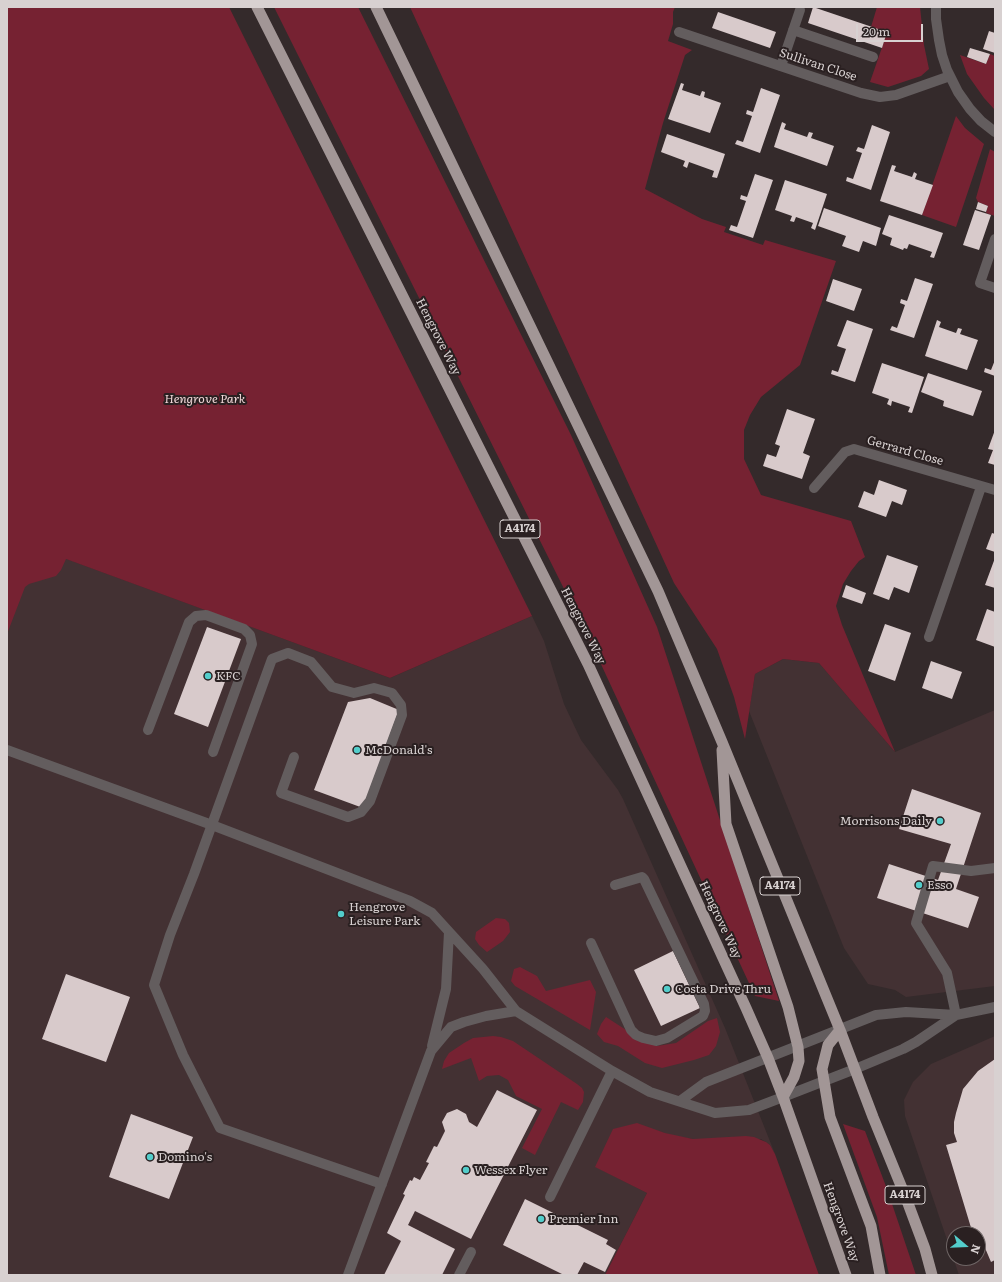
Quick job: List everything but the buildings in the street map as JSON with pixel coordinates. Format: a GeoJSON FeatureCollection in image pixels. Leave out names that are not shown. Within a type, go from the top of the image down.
{"type":"FeatureCollection","features":[{"type":"Feature","properties":{"kind":"highway","name":"Hengrove Way"},"geometry":{"type":"LineString","coordinates":[[257,7],[588,664],[768,1058],[784,1097],[846,1275]]}},
{"type":"Feature","properties":{"kind":"highway","name":"A4174"},"geometry":{"type":"LineString","coordinates":[[376,7],[658,591],[722,742],[840,1030],[906,1198],[925,1249],[932,1275]]}},
{"type":"Feature","properties":{"kind":"highway"},"geometry":{"type":"LineString","coordinates":[[722,742],[726,824],[788,1007],[798,1046],[799,1061],[794,1077],[784,1097]]}},
{"type":"Feature","properties":{"kind":"highway"},"geometry":{"type":"LineString","coordinates":[[840,1030],[828,1046],[822,1069],[824,1082],[830,1117],[871,1226],[880,1275]]}},
{"type":"Feature","properties":{"kind":"street"},"geometry":{"type":"LineString","coordinates":[[936,7],[936,19],[942,55],[950,76],[958,92],[970,109],[980,121],[995,132]]}},
{"type":"Feature","properties":{"kind":"street"},"geometry":{"type":"LineString","coordinates":[[781,66],[800,10]]}},
{"type":"Feature","properties":{"kind":"street"},"geometry":{"type":"LineString","coordinates":[[793,30],[873,56]]}},
{"type":"Feature","properties":{"kind":"street","name":"Sullivan Close"},"geometry":{"type":"LineString","coordinates":[[679,32],[861,93],[880,97],[896,95],[950,76]]}},
{"type":"Feature","properties":{"kind":"street"},"geometry":{"type":"LineString","coordinates":[[995,239],[980,283],[995,288]]}},
{"type":"Feature","properties":{"kind":"street","name":"Gerrard Close"},"geometry":{"type":"LineString","coordinates":[[814,488],[845,452],[854,449],[995,490]]}},
{"type":"Feature","properties":{"kind":"street"},"geometry":{"type":"LineString","coordinates":[[929,637],[981,487]]}},
{"type":"Feature","properties":{"kind":"street"},"geometry":{"type":"LineString","coordinates":[[148,730],[189,622],[196,616],[206,616],[244,629],[250,635],[252,644],[213,752]]}},
{"type":"Feature","properties":{"kind":"street"},"geometry":{"type":"LineString","coordinates":[[294,757],[280,793],[348,817],[361,812],[370,801],[402,715],[401,705],[392,693],[374,688],[354,693],[332,687],[311,662],[288,653],[272,659],[212,825],[170,935],[154,985],[183,1055],[220,1128],[382,1184]]}},
{"type":"Feature","properties":{"kind":"street"},"geometry":{"type":"LineString","coordinates":[[7,750],[212,825],[410,900],[432,914],[483,969],[516,1011],[650,1092],[715,1113],[749,1110],[824,1082],[903,1049],[956,1015]]}},
{"type":"Feature","properties":{"kind":"street"},"geometry":{"type":"LineString","coordinates":[[956,1015],[947,973],[916,923],[933,866],[971,871],[995,868]]}},
{"type":"Feature","properties":{"kind":"street"},"geometry":{"type":"LineString","coordinates":[[591,942],[631,1030],[636,1035],[656,1041],[667,1038],[703,1016],[705,1011],[704,1004],[644,879],[642,878],[615,885]]}},
{"type":"Feature","properties":{"kind":"street"},"geometry":{"type":"LineString","coordinates":[[348,1275],[431,1051],[446,989],[449,932]]}},
{"type":"Feature","properties":{"kind":"street"},"geometry":{"type":"LineString","coordinates":[[680,1101],[706,1082],[876,1015],[906,1012],[956,1015],[995,1007]]}},
{"type":"Feature","properties":{"kind":"street"},"geometry":{"type":"LineString","coordinates":[[431,1051],[451,1027],[486,1016],[516,1011]]}},
{"type":"Feature","properties":{"kind":"street"},"geometry":{"type":"LineString","coordinates":[[550,1196],[612,1070]]}},
{"type":"Feature","properties":{"kind":"street"},"geometry":{"type":"LineString","coordinates":[[459,1275],[471,1252]]}},
{"type":"Feature","properties":{"kind":"shaded area","name":"Hengrove Leisure Park"},"geometry":{"type":"Polygon","coordinates":[[[7,537],[390,678],[532,616],[544,641],[564,704],[581,740],[623,799],[725,1028],[775,1154],[770,1145],[761,1139],[693,1139],[674,1136],[655,1130],[596,1167],[647,1193],[605,1275],[7,1275],[7,537]]]}},
{"type":"Feature","properties":{"kind":"shaded area"},"geometry":{"type":"Polygon","coordinates":[[[783,659],[819,663],[895,752],[995,710],[995,986],[906,997],[895,990],[868,984],[844,948],[749,711],[755,674],[783,659]]]}},
{"type":"Feature","properties":{"kind":"shaded area"},"geometry":{"type":"Polygon","coordinates":[[[995,1036],[995,1275],[959,1275],[956,1266],[986,1266],[986,1226],[946,1226],[946,1237],[905,1116],[904,1100],[913,1082],[931,1064],[995,1036]]]}},
{"type":"Feature","properties":{"kind":"green space","name":"Hengrove Park"},"geometry":{"type":"Polygon","coordinates":[[[7,7],[229,7],[532,616],[390,678],[66,559],[61,570],[56,576],[29,584],[25,587],[7,634],[7,7]]]}},
{"type":"Feature","properties":{"kind":"green space"},"geometry":{"type":"Polygon","coordinates":[[[274,7],[358,7],[571,435],[657,627],[779,1001],[755,996],[593,647],[274,7]]]}},
{"type":"Feature","properties":{"kind":"green space"},"geometry":{"type":"Polygon","coordinates":[[[410,7],[675,7],[673,12],[673,24],[668,41],[692,50],[685,55],[663,123],[645,189],[702,219],[726,227],[724,232],[763,245],[765,240],[836,261],[800,365],[761,397],[750,415],[744,430],[744,459],[761,495],[851,521],[865,557],[859,561],[843,584],[836,606],[842,625],[895,752],[819,663],[783,659],[755,674],[745,739],[734,697],[717,649],[674,583],[410,7]]]}},
{"type":"Feature","properties":{"kind":"green space"},"geometry":{"type":"Polygon","coordinates":[[[877,7],[920,7],[924,45],[929,69],[921,76],[888,87],[870,82],[887,33],[871,27],[877,7]]]}},
{"type":"Feature","properties":{"kind":"green space"},"geometry":{"type":"Polygon","coordinates":[[[990,54],[995,56],[994,109],[967,74],[960,55],[986,64],[990,54]]]}},
{"type":"Feature","properties":{"kind":"green space"},"geometry":{"type":"Polygon","coordinates":[[[956,116],[965,128],[984,144],[956,227],[922,215],[956,116]]]}},
{"type":"Feature","properties":{"kind":"green space"},"geometry":{"type":"Polygon","coordinates":[[[990,149],[995,152],[995,216],[986,213],[988,206],[978,202],[976,198],[990,149]]]}},
{"type":"Feature","properties":{"kind":"green space"},"geometry":{"type":"Polygon","coordinates":[[[496,918],[505,919],[509,923],[510,932],[503,941],[487,952],[475,939],[476,932],[496,918]]]}},
{"type":"Feature","properties":{"kind":"green space"},"geometry":{"type":"Polygon","coordinates":[[[520,967],[537,976],[546,991],[590,980],[596,992],[590,1030],[515,986],[511,981],[514,969],[520,967]]]}},
{"type":"Feature","properties":{"kind":"green space"},"geometry":{"type":"Polygon","coordinates":[[[606,1017],[637,1037],[657,1046],[676,1043],[708,1021],[717,1018],[720,1032],[716,1046],[709,1055],[662,1068],[645,1063],[618,1046],[604,1042],[597,1034],[606,1017]]]}},
{"type":"Feature","properties":{"kind":"green space"},"geometry":{"type":"Polygon","coordinates":[[[493,1036],[513,1041],[577,1084],[584,1092],[583,1102],[578,1110],[561,1102],[535,1155],[522,1148],[542,1109],[516,1096],[508,1080],[499,1075],[487,1076],[479,1081],[471,1058],[442,1069],[444,1061],[449,1053],[464,1043],[473,1038],[493,1036]]]}},
{"type":"Feature","properties":{"kind":"green space"},"geometry":{"type":"Polygon","coordinates":[[[637,1123],[665,1133],[693,1139],[746,1136],[754,1137],[770,1145],[775,1154],[819,1275],[605,1275],[647,1193],[595,1167],[613,1129],[637,1123]]]}},
{"type":"Feature","properties":{"kind":"green space"},"geometry":{"type":"Polygon","coordinates":[[[843,1124],[865,1131],[887,1189],[916,1275],[889,1275],[877,1217],[843,1124]]]}},
{"type":"Feature","properties":{"kind":"place","name":"KFC"},"geometry":{"type":"Point","coordinates":[208,676]}},
{"type":"Feature","properties":{"kind":"place","name":"McDonald's"},"geometry":{"type":"Point","coordinates":[357,750]}},
{"type":"Feature","properties":{"kind":"place","name":"Morrisons Daily"},"geometry":{"type":"Point","coordinates":[940,821]}},
{"type":"Feature","properties":{"kind":"place","name":"Esso"},"geometry":{"type":"Point","coordinates":[919,885]}},
{"type":"Feature","properties":{"kind":"place","name":"Hengrove Leisure Park"},"geometry":{"type":"Point","coordinates":[341,914]}},
{"type":"Feature","properties":{"kind":"place","name":"Costa Drive Thru"},"geometry":{"type":"Point","coordinates":[667,989]}},
{"type":"Feature","properties":{"kind":"place","name":"Domino's"},"geometry":{"type":"Point","coordinates":[150,1157]}},
{"type":"Feature","properties":{"kind":"place","name":"Wessex Flyer"},"geometry":{"type":"Point","coordinates":[466,1170]}},
{"type":"Feature","properties":{"kind":"place","name":"Premier Inn"},"geometry":{"type":"Point","coordinates":[541,1219]}}]}
